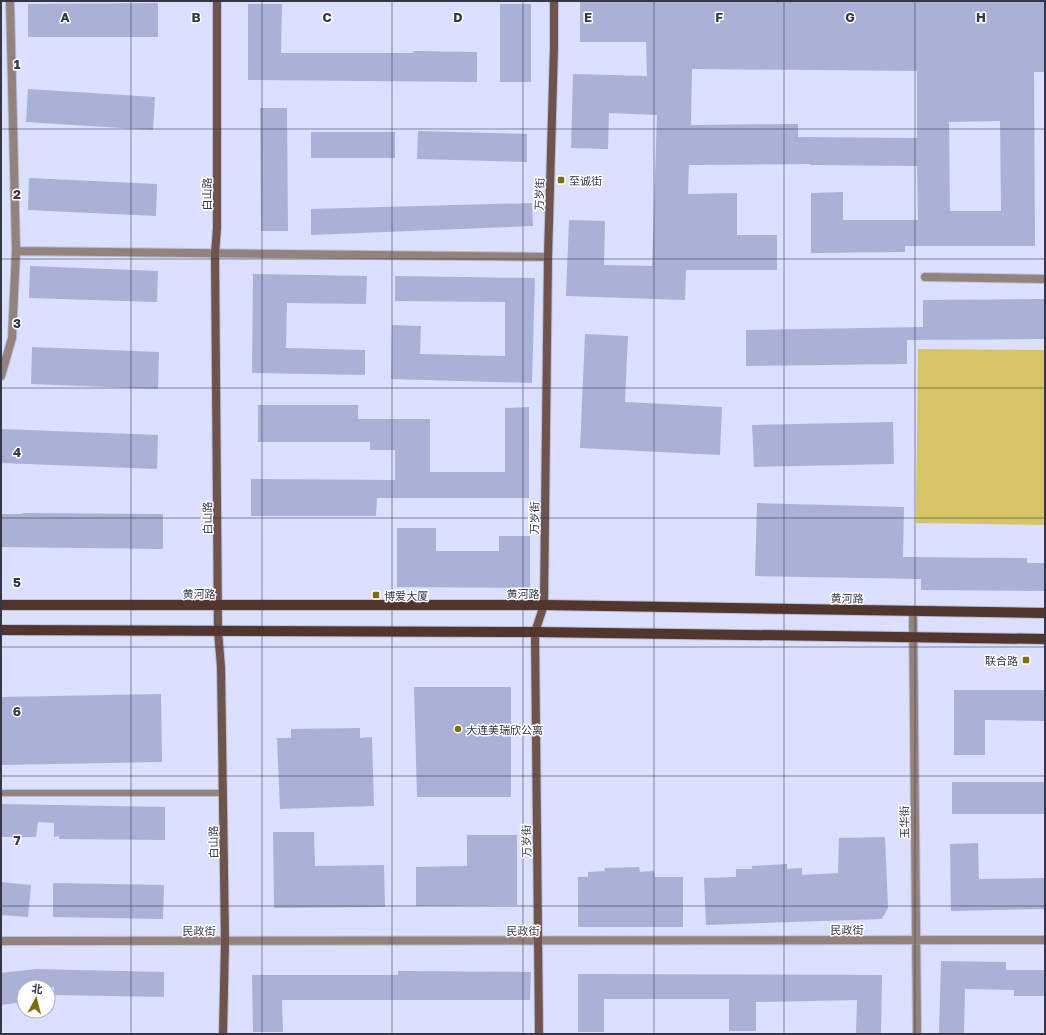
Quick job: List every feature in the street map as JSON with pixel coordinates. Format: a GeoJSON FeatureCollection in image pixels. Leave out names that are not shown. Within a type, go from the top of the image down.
{"type":"FeatureCollection","features":[{"type":"Feature","properties":{"kind":"main road","name":"黄河路"},"geometry":{"type":"LineString","coordinates":[[1,605],[544,605],[1045,613]]}},
{"type":"Feature","properties":{"kind":"main road"},"geometry":{"type":"LineString","coordinates":[[1,630],[535,632],[1045,639]]}},
{"type":"Feature","properties":{"kind":"street"},"geometry":{"type":"LineString","coordinates":[[1,376],[12,338],[16,251],[10,1]]}},
{"type":"Feature","properties":{"kind":"street","name":"白山路"},"geometry":{"type":"LineString","coordinates":[[217,1],[217,228],[215,254],[218,631],[221,667],[225,941],[223,1034]]}},
{"type":"Feature","properties":{"kind":"street","name":"万岁街"},"geometry":{"type":"LineString","coordinates":[[538,1034],[535,632],[544,605],[548,257],[554,1]]}},
{"type":"Feature","properties":{"kind":"street"},"geometry":{"type":"LineString","coordinates":[[16,251],[548,257]]}},
{"type":"Feature","properties":{"kind":"street"},"geometry":{"type":"LineString","coordinates":[[925,277],[1045,279]]}},
{"type":"Feature","properties":{"kind":"street","name":"玉华街"},"geometry":{"type":"LineString","coordinates":[[912,611],[917,1034]]}},
{"type":"Feature","properties":{"kind":"street","name":"民政街"},"geometry":{"type":"LineString","coordinates":[[1,941],[1045,940]]}},
{"type":"Feature","properties":{"kind":"lane"},"geometry":{"type":"LineString","coordinates":[[1,793],[223,793]]}},
{"type":"Feature","properties":{"kind":"shaded area"},"geometry":{"type":"Polygon","coordinates":[[[918,349],[1045,350],[1045,525],[916,523],[918,349]]]}},
{"type":"Feature","properties":{"kind":"building"},"geometry":{"type":"Polygon","coordinates":[[[580,1],[1045,1],[1045,72],[1034,72],[1035,246],[905,246],[905,252],[811,253],[811,193],[843,192],[843,220],[918,220],[917,166],[810,164],[689,165],[688,194],[737,193],[737,235],[777,235],[777,270],[686,270],[685,300],[566,296],[569,220],[605,221],[604,265],[652,266],[657,115],[609,113],[608,149],[571,148],[573,74],[647,76],[646,42],[580,42],[580,1]],[[692,69],[691,125],[798,124],[798,137],[917,138],[917,71],[692,69]],[[1000,121],[949,122],[950,211],[1001,211],[1000,121]]]}},
{"type":"Feature","properties":{"kind":"building"},"geometry":{"type":"Polygon","coordinates":[[[158,3],[158,37],[28,37],[28,4],[158,3]]]}},
{"type":"Feature","properties":{"kind":"building"},"geometry":{"type":"Polygon","coordinates":[[[248,4],[282,4],[281,53],[413,53],[414,51],[477,52],[477,82],[248,80],[248,4]]]}},
{"type":"Feature","properties":{"kind":"building"},"geometry":{"type":"Polygon","coordinates":[[[500,4],[531,4],[531,82],[500,82],[500,4]]]}},
{"type":"Feature","properties":{"kind":"building"},"geometry":{"type":"Polygon","coordinates":[[[28,89],[155,97],[153,130],[26,122],[28,89]]]}},
{"type":"Feature","properties":{"kind":"building"},"geometry":{"type":"Polygon","coordinates":[[[260,108],[287,108],[288,231],[261,231],[260,108]]]}},
{"type":"Feature","properties":{"kind":"building"},"geometry":{"type":"Polygon","coordinates":[[[418,131],[527,134],[527,162],[417,159],[418,131]]]}},
{"type":"Feature","properties":{"kind":"building"},"geometry":{"type":"Polygon","coordinates":[[[311,132],[395,132],[395,158],[311,158],[311,132]]]}},
{"type":"Feature","properties":{"kind":"building"},"geometry":{"type":"Polygon","coordinates":[[[29,178],[157,184],[156,216],[28,210],[29,178]]]}},
{"type":"Feature","properties":{"kind":"building"},"geometry":{"type":"Polygon","coordinates":[[[532,203],[533,226],[311,235],[311,209],[532,203]]]}},
{"type":"Feature","properties":{"kind":"building"},"geometry":{"type":"Polygon","coordinates":[[[30,266],[158,271],[157,302],[29,298],[30,266]]]}},
{"type":"Feature","properties":{"kind":"building"},"geometry":{"type":"Polygon","coordinates":[[[253,274],[367,276],[366,304],[287,303],[286,348],[365,350],[365,375],[252,373],[253,274]]]}},
{"type":"Feature","properties":{"kind":"building"},"geometry":{"type":"Polygon","coordinates":[[[395,276],[535,278],[532,383],[391,379],[392,325],[421,326],[420,354],[505,356],[505,302],[395,301],[395,276]]]}},
{"type":"Feature","properties":{"kind":"building"},"geometry":{"type":"Polygon","coordinates":[[[1045,299],[1045,339],[907,340],[907,364],[746,366],[746,330],[923,327],[923,300],[1045,299]]]}},
{"type":"Feature","properties":{"kind":"building"},"geometry":{"type":"Polygon","coordinates":[[[585,334],[628,336],[625,402],[722,407],[720,455],[580,448],[585,334]]]}},
{"type":"Feature","properties":{"kind":"building"},"geometry":{"type":"Polygon","coordinates":[[[32,347],[159,352],[158,389],[31,384],[32,347]]]}},
{"type":"Feature","properties":{"kind":"building"},"geometry":{"type":"Polygon","coordinates":[[[258,405],[358,405],[358,419],[430,419],[430,472],[505,472],[505,408],[529,407],[529,498],[377,498],[376,516],[251,516],[251,479],[395,480],[395,450],[370,450],[370,442],[258,442],[258,405]]]}},
{"type":"Feature","properties":{"kind":"building"},"geometry":{"type":"Polygon","coordinates":[[[893,422],[894,464],[754,467],[752,425],[893,422]]]}},
{"type":"Feature","properties":{"kind":"building"},"geometry":{"type":"Polygon","coordinates":[[[2,429],[158,435],[157,469],[1,463],[2,429]]]}},
{"type":"Feature","properties":{"kind":"building"},"geometry":{"type":"Polygon","coordinates":[[[757,503],[904,507],[903,557],[1027,558],[1027,563],[1045,563],[1045,591],[921,590],[921,579],[755,576],[757,503]]]}},
{"type":"Feature","properties":{"kind":"building"},"geometry":{"type":"Polygon","coordinates":[[[1,514],[163,514],[163,549],[1,547],[1,514]]]}},
{"type":"Feature","properties":{"kind":"building"},"geometry":{"type":"Polygon","coordinates":[[[397,528],[436,528],[436,551],[499,551],[499,536],[530,536],[530,588],[397,587],[397,528]]]}},
{"type":"Feature","properties":{"kind":"building"},"geometry":{"type":"Polygon","coordinates":[[[414,687],[511,687],[511,797],[417,797],[414,687]]]}},
{"type":"Feature","properties":{"kind":"building"},"geometry":{"type":"Polygon","coordinates":[[[954,690],[1045,690],[1045,721],[985,720],[985,755],[954,755],[954,690]]]}},
{"type":"Feature","properties":{"kind":"building"},"geometry":{"type":"Polygon","coordinates":[[[161,694],[162,762],[1,765],[1,697],[161,694]]]}},
{"type":"Feature","properties":{"kind":"building"},"geometry":{"type":"Polygon","coordinates":[[[360,728],[360,738],[372,737],[374,806],[280,809],[277,738],[291,738],[291,729],[360,728]]]}},
{"type":"Feature","properties":{"kind":"building"},"geometry":{"type":"Polygon","coordinates":[[[952,782],[1045,782],[1045,814],[952,814],[952,782]]]}},
{"type":"Feature","properties":{"kind":"building"},"geometry":{"type":"Polygon","coordinates":[[[1,804],[165,807],[165,840],[59,839],[59,836],[54,837],[54,823],[38,822],[36,837],[1,837],[1,804]]]}},
{"type":"Feature","properties":{"kind":"building"},"geometry":{"type":"Polygon","coordinates":[[[273,832],[314,832],[315,866],[384,865],[385,907],[274,908],[273,832]]]}},
{"type":"Feature","properties":{"kind":"building"},"geometry":{"type":"Polygon","coordinates":[[[467,835],[517,835],[517,905],[416,906],[416,867],[467,866],[467,835]]]}},
{"type":"Feature","properties":{"kind":"building"},"geometry":{"type":"Polygon","coordinates":[[[885,837],[888,908],[882,919],[706,925],[704,878],[736,877],[736,869],[752,869],[752,866],[787,864],[787,869],[802,868],[802,875],[838,873],[839,838],[885,837]]]}},
{"type":"Feature","properties":{"kind":"building"},"geometry":{"type":"Polygon","coordinates":[[[978,843],[979,879],[1045,878],[1045,909],[951,911],[950,844],[978,843]]]}},
{"type":"Feature","properties":{"kind":"building"},"geometry":{"type":"Polygon","coordinates":[[[639,867],[640,872],[654,871],[655,877],[683,877],[683,927],[578,927],[578,877],[588,877],[588,872],[605,871],[604,868],[639,867]]]}},
{"type":"Feature","properties":{"kind":"building"},"geometry":{"type":"Polygon","coordinates":[[[1,882],[31,885],[28,917],[1,915],[1,882]]]}},
{"type":"Feature","properties":{"kind":"building"},"geometry":{"type":"Polygon","coordinates":[[[53,883],[164,885],[163,919],[53,917],[53,883]]]}},
{"type":"Feature","properties":{"kind":"building"},"geometry":{"type":"Polygon","coordinates":[[[941,961],[1006,962],[1006,970],[1045,970],[1045,996],[1014,996],[1014,990],[965,989],[964,1034],[939,1034],[941,961]]]}},
{"type":"Feature","properties":{"kind":"building"},"geometry":{"type":"Polygon","coordinates":[[[36,969],[164,972],[164,997],[56,995],[56,979],[16,979],[16,1003],[1,1005],[1,973],[36,969]]]}},
{"type":"Feature","properties":{"kind":"building"},"geometry":{"type":"Polygon","coordinates":[[[398,971],[531,972],[530,1000],[282,1000],[283,1032],[253,1032],[252,975],[398,975],[398,971]]]}},
{"type":"Feature","properties":{"kind":"building"},"geometry":{"type":"Polygon","coordinates":[[[578,974],[882,975],[881,1034],[856,1034],[857,1000],[756,1002],[756,1031],[729,1031],[729,999],[604,999],[604,1032],[578,1032],[578,974]]]}},
{"type":"Feature","properties":{"kind":"place","name":"至诚街"},"geometry":{"type":"Point","coordinates":[561,180]}},
{"type":"Feature","properties":{"kind":"place","name":"博爱大厦"},"geometry":{"type":"Point","coordinates":[376,595]}},
{"type":"Feature","properties":{"kind":"place","name":"联合路"},"geometry":{"type":"Point","coordinates":[1026,660]}},
{"type":"Feature","properties":{"kind":"place","name":"大连美瑞欣公离"},"geometry":{"type":"Point","coordinates":[458,729]}}]}
